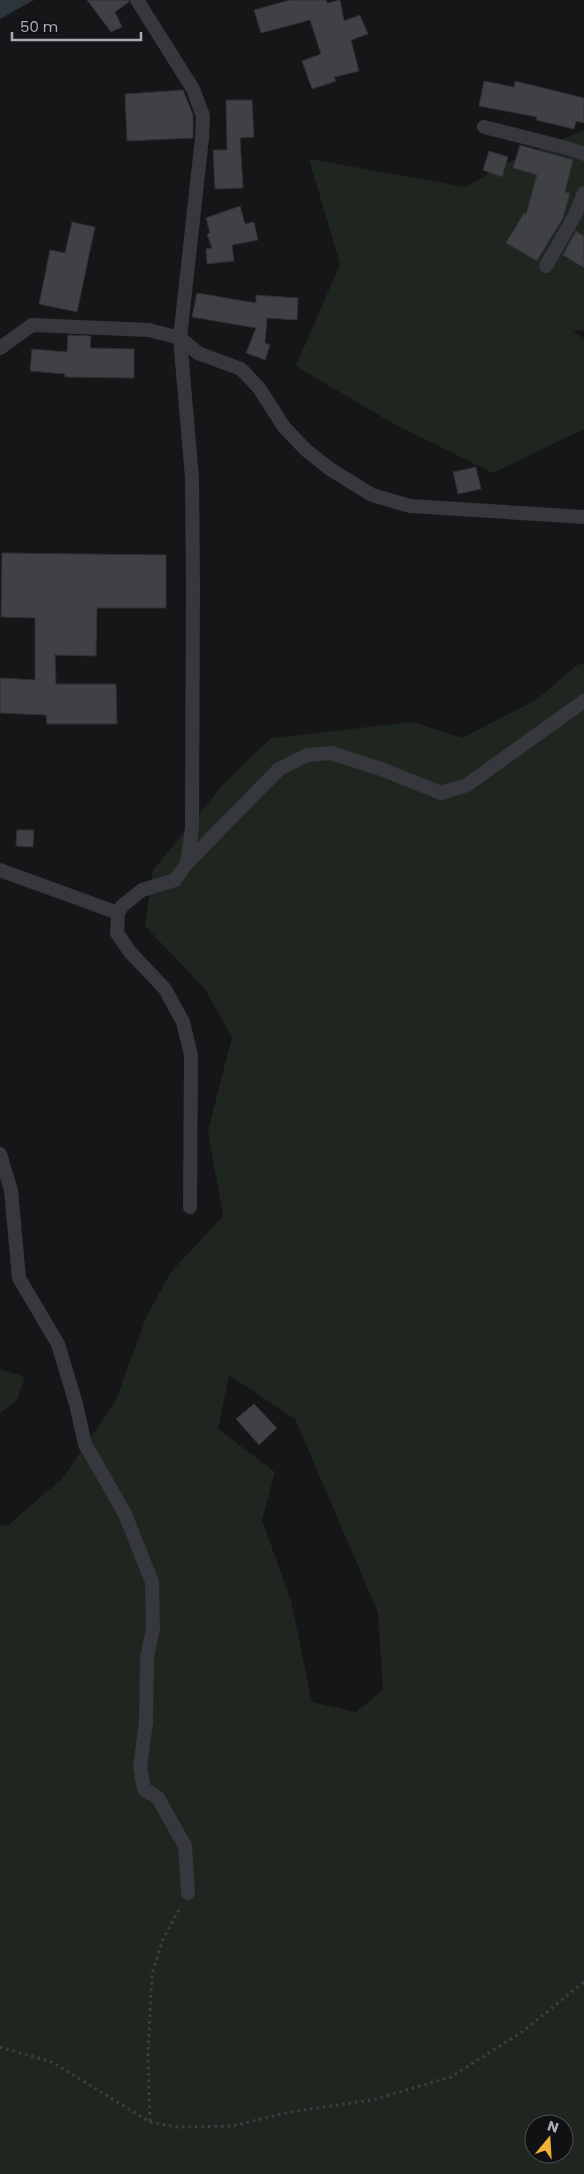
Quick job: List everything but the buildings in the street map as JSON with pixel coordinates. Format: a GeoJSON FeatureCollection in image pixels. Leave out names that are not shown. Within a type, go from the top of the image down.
{"type":"FeatureCollection","features":[{"type":"Feature","properties":{"kind":"street"},"geometry":{"type":"LineString","coordinates":[[137,0],[193,89],[203,116],[180,338],[192,478],[194,585],[192,828],[187,863]]}},
{"type":"Feature","properties":{"kind":"street"},"geometry":{"type":"LineString","coordinates":[[484,127],[584,154]]}},
{"type":"Feature","properties":{"kind":"street"},"geometry":{"type":"LineString","coordinates":[[546,266],[580,215],[584,193]]}},
{"type":"Feature","properties":{"kind":"street"},"geometry":{"type":"LineString","coordinates":[[0,348],[32,325],[149,330],[180,338],[198,353],[240,369],[259,388],[284,427],[306,450],[330,469],[372,495],[410,506],[584,517]]}},
{"type":"Feature","properties":{"kind":"street"},"geometry":{"type":"LineString","coordinates":[[190,1207],[191,1055],[183,1022],[165,989],[130,952],[117,933],[118,914],[122,906],[142,890],[174,880],[187,863],[279,769],[307,755],[332,753],[381,769],[441,793],[467,785],[584,701]]}},
{"type":"Feature","properties":{"kind":"street"},"geometry":{"type":"LineString","coordinates":[[0,870],[118,914]]}},
{"type":"Feature","properties":{"kind":"street"},"geometry":{"type":"LineString","coordinates":[[0,1154],[11,1190],[19,1278],[58,1344],[76,1404],[85,1444],[125,1514],[152,1582],[153,1629],[147,1657],[146,1722],[140,1768],[144,1789],[158,1798],[185,1846],[188,1893]]}},
{"type":"Feature","properties":{"kind":"path"},"geometry":{"type":"LineString","coordinates":[[150,2122],[148,2053],[152,1974],[164,1939],[188,1893]]}},
{"type":"Feature","properties":{"kind":"path"},"geometry":{"type":"LineString","coordinates":[[0,2047],[52,2062],[150,2122],[177,2127],[233,2126],[290,2112],[372,2100],[451,2077],[522,2032],[584,1982]]}},
{"type":"Feature","properties":{"kind":"shaded area"},"geometry":{"type":"Polygon","coordinates":[[[0,0],[34,0],[0,19],[0,0]]]}},
{"type":"Feature","properties":{"kind":"shaded area"},"geometry":{"type":"Polygon","coordinates":[[[584,130],[584,330],[573,331],[584,338],[584,429],[493,473],[392,423],[296,366],[340,264],[309,159],[465,187],[512,161],[584,130]]]}},
{"type":"Feature","properties":{"kind":"shaded area"},"geometry":{"type":"Polygon","coordinates":[[[584,663],[584,2174],[0,2174],[0,1526],[8,1525],[62,1479],[115,1402],[147,1315],[171,1272],[223,1216],[208,1131],[232,1037],[204,988],[145,926],[153,870],[227,780],[271,738],[413,722],[462,738],[536,700],[577,665],[584,663]],[[229,1375],[218,1429],[275,1472],[262,1520],[291,1601],[312,1702],[356,1712],[383,1690],[378,1612],[295,1419],[229,1375]]]}},
{"type":"Feature","properties":{"kind":"shaded area"},"geometry":{"type":"Polygon","coordinates":[[[0,1369],[25,1377],[17,1400],[0,1413],[0,1369]]]}}]}
